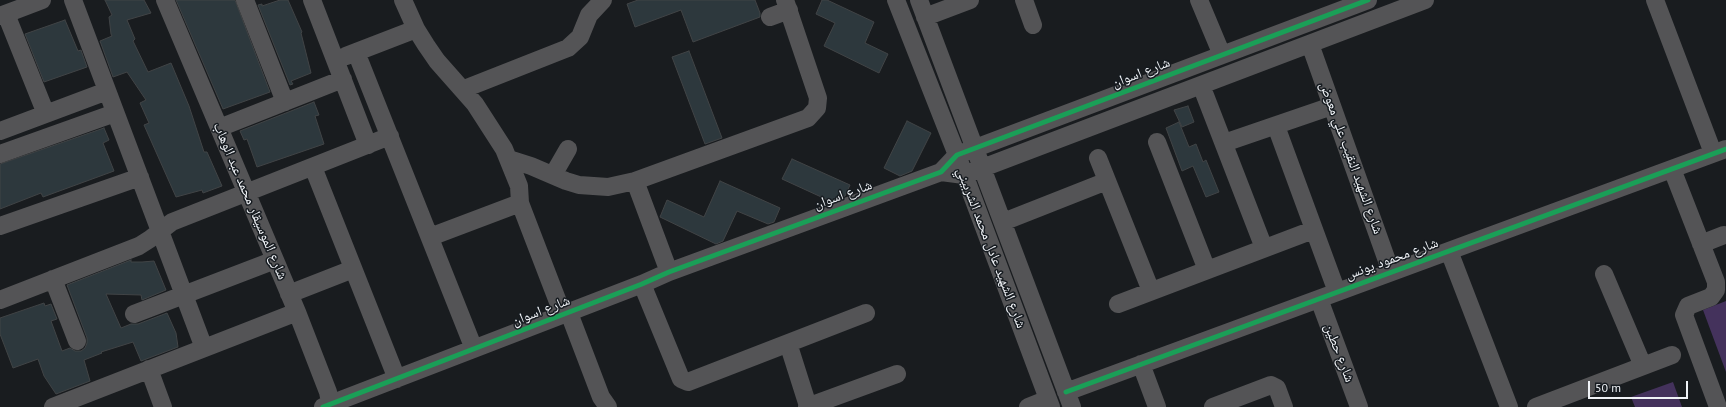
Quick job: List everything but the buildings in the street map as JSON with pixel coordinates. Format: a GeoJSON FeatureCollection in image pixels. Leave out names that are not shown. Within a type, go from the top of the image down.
{"type":"FeatureCollection","features":[{"type":"Feature","properties":{"kind":"street"},"geometry":{"type":"LineString","coordinates":[[42,0],[3,15],[46,114]]}},
{"type":"Feature","properties":{"kind":"street"},"geometry":{"type":"LineString","coordinates":[[73,0],[204,348]]}},
{"type":"Feature","properties":{"kind":"street","name":"شارع الموسيقار محمد عبد الوهاب"},"geometry":{"type":"LineString","coordinates":[[165,0],[290,294],[328,392],[328,406]]}},
{"type":"Feature","properties":{"kind":"street"},"geometry":{"type":"LineString","coordinates":[[312,0],[368,145]]}},
{"type":"Feature","properties":{"kind":"street"},"geometry":{"type":"LineString","coordinates":[[403,0],[416,29],[437,61],[464,89],[486,118],[509,160],[519,186],[520,203],[601,397],[608,407]]}},
{"type":"Feature","properties":{"kind":"street"},"geometry":{"type":"LineString","coordinates":[[464,89],[568,48],[580,37],[589,15],[603,0]]}},
{"type":"Feature","properties":{"kind":"street","name":"شارع الشهيد عادل محمد الشربيني"},"geometry":{"type":"LineString","coordinates":[[896,0],[1050,403]]}},
{"type":"Feature","properties":{"kind":"street","name":"شارع الشهيد عادل محمد الشربيني"},"geometry":{"type":"LineString","coordinates":[[918,0],[983,168],[1069,400]]}},
{"type":"Feature","properties":{"kind":"street"},"geometry":{"type":"LineString","coordinates":[[925,17],[970,0]]}},
{"type":"Feature","properties":{"kind":"street"},"geometry":{"type":"LineString","coordinates":[[1024,0],[1033,25]]}},
{"type":"Feature","properties":{"kind":"street"},"geometry":{"type":"LineString","coordinates":[[1199,0],[1222,55]]}},
{"type":"Feature","properties":{"kind":"street","name":"شارع اسوان"},"geometry":{"type":"LineString","coordinates":[[328,406],[566,314],[669,272],[941,172],[964,175],[1425,0]]}},
{"type":"Feature","properties":{"kind":"street"},"geometry":{"type":"LineString","coordinates":[[1655,0],[1720,151]]}},
{"type":"Feature","properties":{"kind":"street"},"geometry":{"type":"LineString","coordinates":[[247,1],[285,102]]}},
{"type":"Feature","properties":{"kind":"street","name":"شارع اسوان"},"geometry":{"type":"LineString","coordinates":[[941,172],[956,155],[1222,55],[1357,2]]}},
{"type":"Feature","properties":{"kind":"street"},"geometry":{"type":"LineString","coordinates":[[509,160],[532,166],[573,183],[594,187],[608,187],[635,181],[804,120],[815,112],[818,98],[787,5],[770,17]]}},
{"type":"Feature","properties":{"kind":"street"},"geometry":{"type":"LineString","coordinates":[[335,60],[416,29]]}},
{"type":"Feature","properties":{"kind":"street","name":"شارع الشهيد النقيب علي معوض"},"geometry":{"type":"LineString","coordinates":[[1310,44],[1392,272]]}},
{"type":"Feature","properties":{"kind":"street"},"geometry":{"type":"LineString","coordinates":[[356,52],[474,349]]}},
{"type":"Feature","properties":{"kind":"street"},"geometry":{"type":"LineString","coordinates":[[219,128],[342,79]]}},
{"type":"Feature","properties":{"kind":"street"},"geometry":{"type":"LineString","coordinates":[[1201,85],[1264,248]]}},
{"type":"Feature","properties":{"kind":"street"},"geometry":{"type":"LineString","coordinates":[[0,131],[107,91]]}},
{"type":"Feature","properties":{"kind":"street"},"geometry":{"type":"LineString","coordinates":[[1224,143],[1332,106]]}},
{"type":"Feature","properties":{"kind":"street"},"geometry":{"type":"LineString","coordinates":[[0,154],[115,113]]}},
{"type":"Feature","properties":{"kind":"street"},"geometry":{"type":"LineString","coordinates":[[1276,126],[1337,292]]}},
{"type":"Feature","properties":{"kind":"street"},"geometry":{"type":"LineString","coordinates":[[0,300],[139,246],[172,222],[390,136]]}},
{"type":"Feature","properties":{"kind":"street"},"geometry":{"type":"LineString","coordinates":[[1157,142],[1207,270]]}},
{"type":"Feature","properties":{"kind":"street"},"geometry":{"type":"LineString","coordinates":[[553,175],[568,149]]}},
{"type":"Feature","properties":{"kind":"street","name":"شارع محمود يونس"},"geometry":{"type":"LineString","coordinates":[[1069,400],[1141,364],[1720,151]]}},
{"type":"Feature","properties":{"kind":"street"},"geometry":{"type":"LineString","coordinates":[[1098,158],[1151,291]]}},
{"type":"Feature","properties":{"kind":"street"},"geometry":{"type":"LineString","coordinates":[[313,167],[397,379]]}},
{"type":"Feature","properties":{"kind":"street"},"geometry":{"type":"LineString","coordinates":[[1672,169],[1716,282],[1716,290],[1711,297],[1688,306],[1684,315],[1718,407]]}},
{"type":"Feature","properties":{"kind":"street"},"geometry":{"type":"LineString","coordinates":[[0,226],[140,177]]}},
{"type":"Feature","properties":{"kind":"street"},"geometry":{"type":"LineString","coordinates":[[635,181],[669,272]]}},
{"type":"Feature","properties":{"kind":"street"},"geometry":{"type":"LineString","coordinates":[[1003,222],[1107,181]]}},
{"type":"Feature","properties":{"kind":"street"},"geometry":{"type":"LineString","coordinates":[[430,237],[520,203]]}},
{"type":"Feature","properties":{"kind":"street"},"geometry":{"type":"LineString","coordinates":[[1118,304],[1313,230]]}},
{"type":"Feature","properties":{"kind":"street"},"geometry":{"type":"LineString","coordinates":[[1701,244],[1724,235]]}},
{"type":"Feature","properties":{"kind":"street"},"geometry":{"type":"LineString","coordinates":[[1449,251],[1509,407]]}},
{"type":"Feature","properties":{"kind":"street"},"geometry":{"type":"LineString","coordinates":[[134,314],[275,260]]}},
{"type":"Feature","properties":{"kind":"street"},"geometry":{"type":"LineString","coordinates":[[290,294],[353,269]]}},
{"type":"Feature","properties":{"kind":"street"},"geometry":{"type":"LineString","coordinates":[[1604,274],[1643,366]]}},
{"type":"Feature","properties":{"kind":"street"},"geometry":{"type":"LineString","coordinates":[[53,279],[77,341]]}},
{"type":"Feature","properties":{"kind":"street"},"geometry":{"type":"LineString","coordinates":[[642,284],[681,379],[688,382],[866,313]]}},
{"type":"Feature","properties":{"kind":"street","name":"شارع حطين"},"geometry":{"type":"LineString","coordinates":[[1319,299],[1359,407]]}},
{"type":"Feature","properties":{"kind":"street"},"geometry":{"type":"LineString","coordinates":[[53,407],[127,371],[149,370],[297,312]]}},
{"type":"Feature","properties":{"kind":"street"},"geometry":{"type":"LineString","coordinates":[[788,343],[808,407],[844,401],[897,374]]}},
{"type":"Feature","properties":{"kind":"street"},"geometry":{"type":"LineString","coordinates":[[1536,407],[1556,403],[1672,355]]}},
{"type":"Feature","properties":{"kind":"street"},"geometry":{"type":"LineString","coordinates":[[1141,364],[1157,407]]}},
{"type":"Feature","properties":{"kind":"street"},"geometry":{"type":"LineString","coordinates":[[149,370],[163,407]]}},
{"type":"Feature","properties":{"kind":"street"},"geometry":{"type":"LineString","coordinates":[[1213,407],[1232,404],[1273,386],[1278,390],[1284,407]]}},
{"type":"Feature","properties":{"kind":"street"},"geometry":{"type":"LineString","coordinates":[[1028,407],[1050,403]]}},
{"type":"Feature","properties":{"kind":"shaded area"},"geometry":{"type":"Polygon","coordinates":[[[1726,301],[1726,372],[1703,310],[1726,301]]]}},
{"type":"Feature","properties":{"kind":"shaded area"},"geometry":{"type":"Polygon","coordinates":[[[1673,382],[1682,407],[1635,407],[1631,397],[1673,382]]]}},
{"type":"Feature","properties":{"kind":"cycle path"},"geometry":{"type":"LineString","coordinates":[[323,407],[642,284],[669,272],[941,172],[957,155],[1368,0]]}},
{"type":"Feature","properties":{"kind":"cycle path"},"geometry":{"type":"LineString","coordinates":[[1066,392],[1726,149]]}}]}
